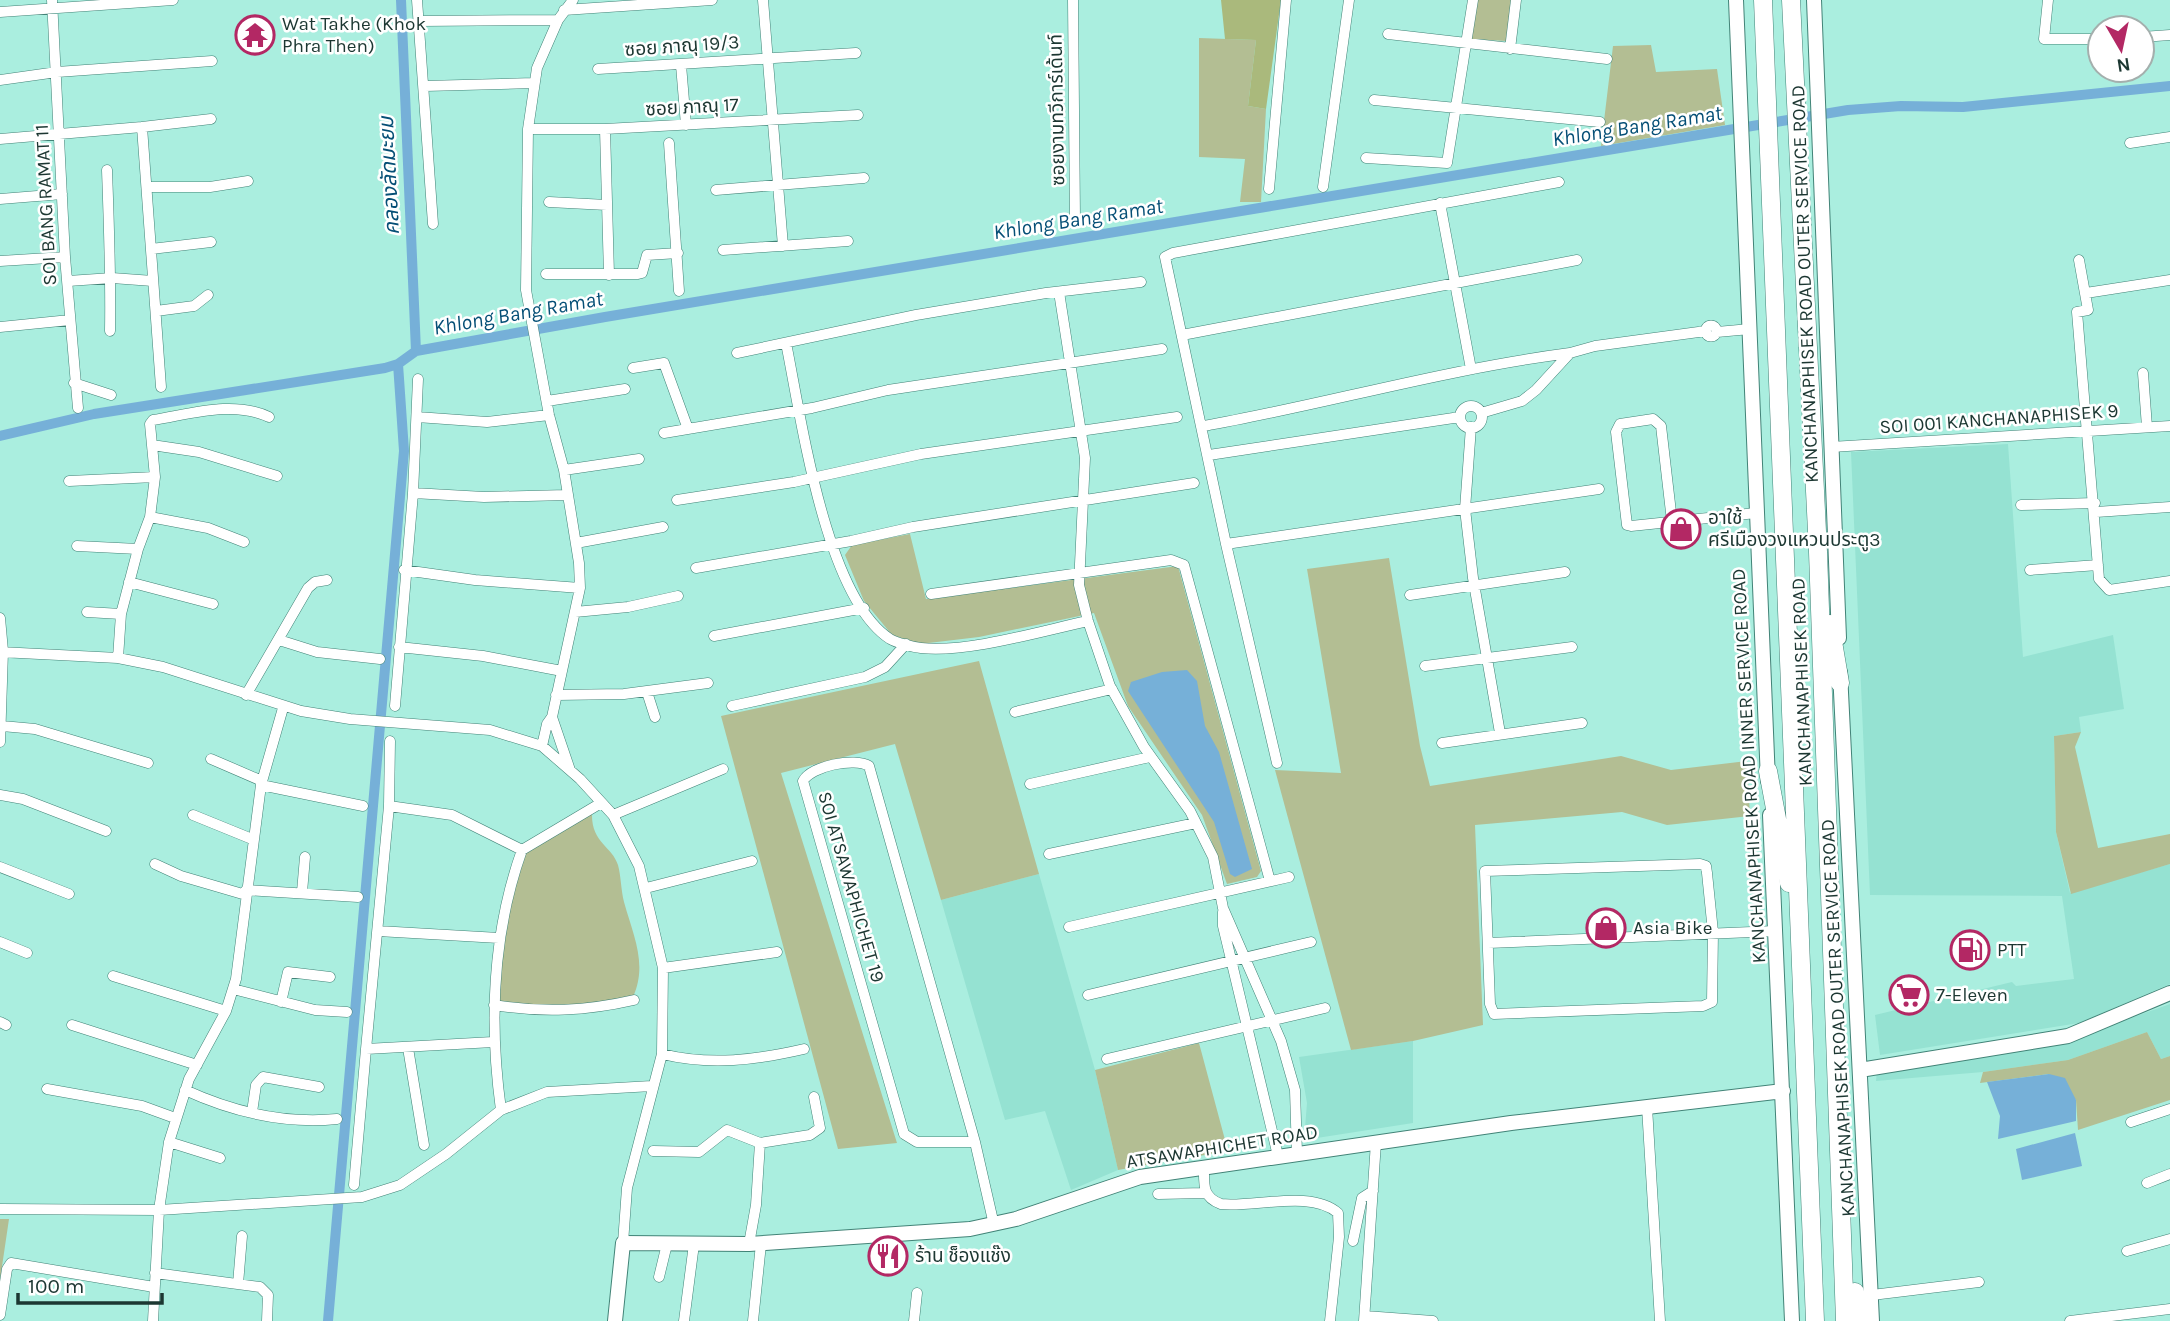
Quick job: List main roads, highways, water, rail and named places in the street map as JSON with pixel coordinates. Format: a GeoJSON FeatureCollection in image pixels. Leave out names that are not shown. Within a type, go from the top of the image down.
{"type":"FeatureCollection","features":[{"type":"Feature","properties":{"kind":"highway","name":"KANCHANAPHISEK ROAD"},"geometry":{"type":"LineString","coordinates":[[1763,0],[1815,1321]]}},
{"type":"Feature","properties":{"kind":"highway","name":"KANCHANAPHISEK ROAD"},"geometry":{"type":"LineString","coordinates":[[1791,0],[1818,552],[1845,1321]]}},
{"type":"Feature","properties":{"kind":"highway"},"geometry":{"type":"LineString","coordinates":[[1818,552],[1840,683]]}},
{"type":"Feature","properties":{"kind":"highway"},"geometry":{"type":"LineString","coordinates":[[1768,771],[1800,942]]}},
{"type":"Feature","properties":{"kind":"highway"},"geometry":{"type":"LineString","coordinates":[[1843,1252],[1853,1276],[1858,1321]]}},
{"type":"Feature","properties":{"kind":"main road","name":"KANCHANAPHISEK ROAD INNER SERVICE ROAD"},"geometry":{"type":"LineString","coordinates":[[1736,0],[1792,1321]]}},
{"type":"Feature","properties":{"kind":"main road","name":"KANCHANAPHISEK ROAD OUTER SERVICE ROAD"},"geometry":{"type":"LineString","coordinates":[[1814,0],[1840,683],[1872,1321]]}},
{"type":"Feature","properties":{"kind":"main road"},"geometry":{"type":"LineString","coordinates":[[1860,1070],[2068,1036],[2170,993]]}},
{"type":"Feature","properties":{"kind":"main road","name":"ATSAWAPHICHET ROAD"},"geometry":{"type":"LineString","coordinates":[[615,1321],[623,1243],[755,1244],[994,1225],[1105,1186],[1204,1166],[1783,1091]]}},
{"type":"Feature","properties":{"kind":"water"},"geometry":{"type":"Polygon","coordinates":[[[1187,670],[1197,681],[1205,726],[1219,752],[1252,869],[1235,877],[1230,874],[1214,822],[1128,691],[1131,682],[1162,672],[1187,670]]]}},
{"type":"Feature","properties":{"kind":"water"},"geometry":{"type":"Polygon","coordinates":[[[2049,1074],[2065,1078],[2076,1100],[2076,1121],[1998,1139],[2000,1116],[1987,1082],[2049,1074]]]}},
{"type":"Feature","properties":{"kind":"water"},"geometry":{"type":"Polygon","coordinates":[[[2075,1133],[2082,1166],[2022,1180],[2016,1149],[2075,1133]]]}},
{"type":"Feature","properties":{"kind":"waterway","name":"คลองลัดมะยม"},"geometry":{"type":"LineString","coordinates":[[401,0],[416,351]]}},
{"type":"Feature","properties":{"kind":"waterway","name":"Khlong Bang Ramat"},"geometry":{"type":"LineString","coordinates":[[0,436],[94,414],[385,368],[398,364],[416,351],[605,317],[1848,110],[1901,106],[1963,107],[2170,86]]}},
{"type":"Feature","properties":{"kind":"waterway"},"geometry":{"type":"LineString","coordinates":[[328,1321],[404,451],[398,364]]}},
{"type":"Feature","properties":{"kind":"place","name":"Wat Takhe (Khok Phra Then)"},"geometry":{"type":"Point","coordinates":[255,35]}},
{"type":"Feature","properties":{"kind":"place","name":"อาใช้ ศรีเมืองวงแหวนประตู3"},"geometry":{"type":"Point","coordinates":[1681,529]}},
{"type":"Feature","properties":{"kind":"place","name":"Asia Bike"},"geometry":{"type":"Point","coordinates":[1606,928]}},
{"type":"Feature","properties":{"kind":"place","name":"PTT"},"geometry":{"type":"Point","coordinates":[1970,950]}},
{"type":"Feature","properties":{"kind":"place","name":"7-Eleven"},"geometry":{"type":"Point","coordinates":[1909,995]}},
{"type":"Feature","properties":{"kind":"place","name":"ร้าน ช็องแช๊ง"},"geometry":{"type":"Point","coordinates":[888,1256]}}]}
